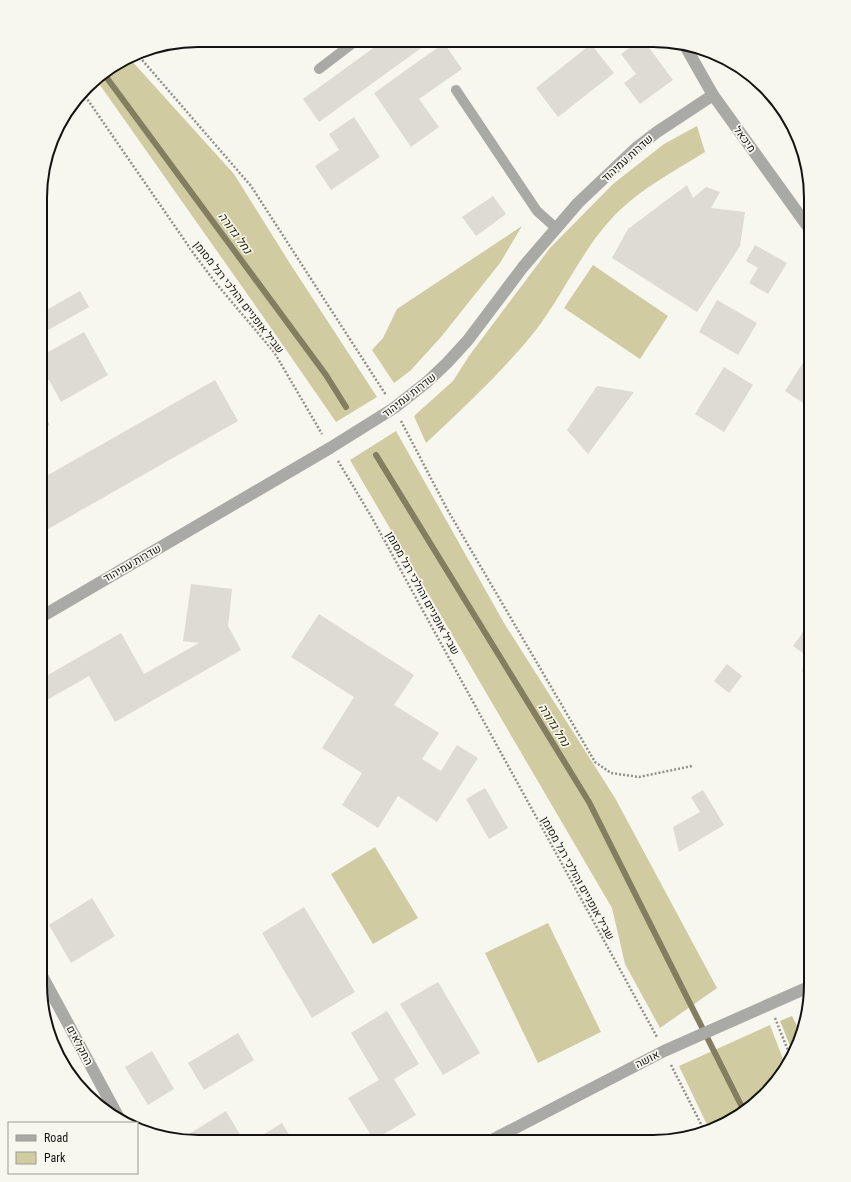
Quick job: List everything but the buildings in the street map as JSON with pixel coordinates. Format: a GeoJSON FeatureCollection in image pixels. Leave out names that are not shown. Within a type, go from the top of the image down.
{"type":"FeatureCollection","features":[{"type":"Feature","properties":{"kind":"street","name":"מיכאל"},"geometry":{"type":"LineString","coordinates":[[688,51],[713,95],[804,221]]}},
{"type":"Feature","properties":{"kind":"street","name":"שדרות עמיהוד"},"geometry":{"type":"LineString","coordinates":[[47,613],[330,448],[412,395],[447,364],[468,340],[523,267],[578,203],[636,148],[657,132],[713,95]]}},
{"type":"Feature","properties":{"kind":"street","name":"החקלאים"},"geometry":{"type":"LineString","coordinates":[[47,985],[114,1109]]}},
{"type":"Feature","properties":{"kind":"street","name":"אושה"},"geometry":{"type":"LineString","coordinates":[[502,1135],[664,1051],[804,989]]}},
{"type":"Feature","properties":{"kind":"lane"},"geometry":{"type":"LineString","coordinates":[[319,69],[349,47]]}},
{"type":"Feature","properties":{"kind":"lane"},"geometry":{"type":"LineString","coordinates":[[456,90],[537,211],[556,228]]}},
{"type":"Feature","properties":{"kind":"path"},"geometry":{"type":"LineString","coordinates":[[141,59],[251,186],[394,408],[447,509],[595,762],[611,773],[639,777],[692,766]]}},
{"type":"Feature","properties":{"kind":"path","name":"שביל אופניים והולכי רגל מסומן"},"geometry":{"type":"LineString","coordinates":[[86,98],[194,254],[215,282],[274,352],[372,516],[664,1051],[702,1127]]}},
{"type":"Feature","properties":{"kind":"path"},"geometry":{"type":"LineString","coordinates":[[770,1004],[788,1051]]}},
{"type":"Feature","properties":{"kind":"green space"},"geometry":{"type":"Polygon","coordinates":[[[133,62],[234,174],[289,262],[377,397],[336,422],[100,84],[106,78],[123,67],[133,62]]]}},
{"type":"Feature","properties":{"kind":"green space"},"geometry":{"type":"Polygon","coordinates":[[[697,126],[705,152],[650,186],[620,210],[596,237],[536,330],[497,374],[426,443],[414,416],[453,381],[469,356],[550,248],[613,184],[664,144],[697,126]]]}},
{"type":"Feature","properties":{"kind":"green space"},"geometry":{"type":"Polygon","coordinates":[[[522,226],[500,263],[441,337],[410,371],[394,383],[372,350],[383,338],[397,309],[522,226]]]}},
{"type":"Feature","properties":{"kind":"green space"},"geometry":{"type":"Polygon","coordinates":[[[593,265],[668,316],[640,359],[564,308],[593,265]]]}},
{"type":"Feature","properties":{"kind":"green space"},"geometry":{"type":"Polygon","coordinates":[[[396,431],[504,623],[615,798],[717,988],[660,1028],[625,964],[612,908],[350,460],[396,431]]]}},
{"type":"Feature","properties":{"kind":"green space"},"geometry":{"type":"Polygon","coordinates":[[[375,847],[418,918],[373,944],[331,874],[375,847]]]}},
{"type":"Feature","properties":{"kind":"green space"},"geometry":{"type":"Polygon","coordinates":[[[548,923],[601,1032],[538,1063],[485,953],[548,923]]]}},
{"type":"Feature","properties":{"kind":"green space"},"geometry":{"type":"Polygon","coordinates":[[[770,1025],[783,1060],[773,1076],[760,1091],[745,1104],[728,1115],[707,1125],[679,1066],[770,1025]]]}},
{"type":"Feature","properties":{"kind":"shaded area"},"geometry":{"type":"Polygon","coordinates":[[[792,1016],[798,1027],[790,1046],[780,1021],[792,1016]]]}},
{"type":"Feature","properties":{"kind":"waterway","name":"נחל גדורה"},"geometry":{"type":"LineString","coordinates":[[107,78],[326,375],[346,407]]}},
{"type":"Feature","properties":{"kind":"waterway","name":"נחל גדורה"},"geometry":{"type":"LineString","coordinates":[[376,455],[589,802],[742,1106]]}}]}
